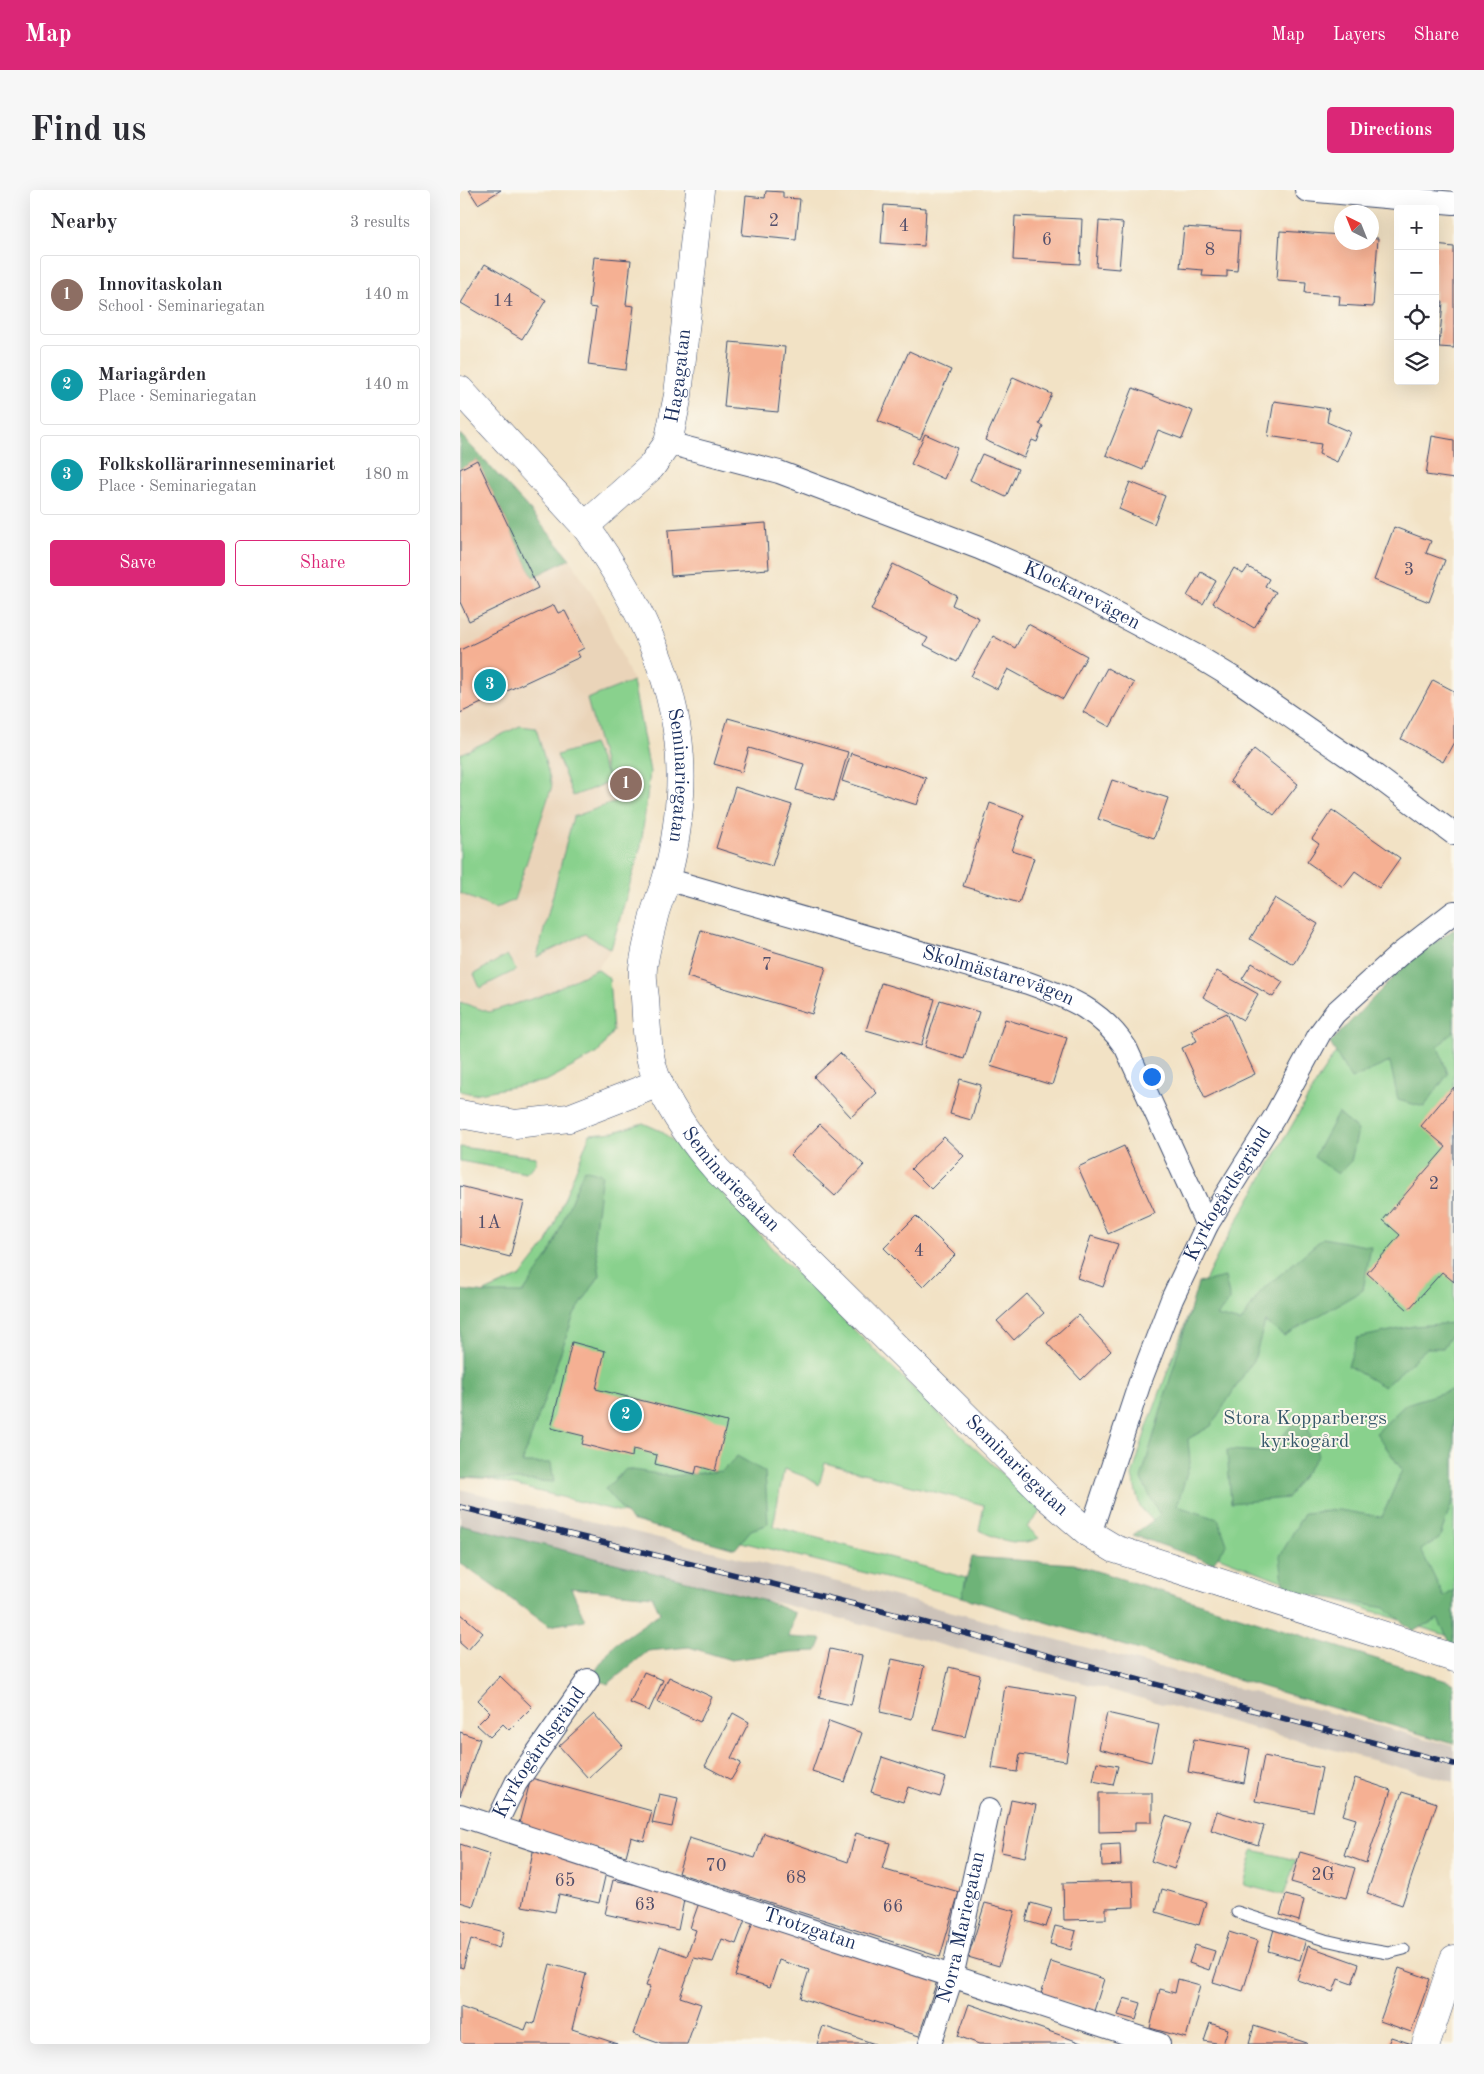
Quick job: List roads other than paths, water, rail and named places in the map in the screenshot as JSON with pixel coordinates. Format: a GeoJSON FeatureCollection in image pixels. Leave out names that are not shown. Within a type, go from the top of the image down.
{"type":"FeatureCollection","features":[{"type":"Feature","properties":{"kind":"street","name":"Hagagatan"},"geometry":{"type":"LineString","coordinates":[[585,526],[651,467],[668,443],[678,395],[700,190]]}},
{"type":"Feature","properties":{"kind":"street"},"geometry":{"type":"LineString","coordinates":[[1306,190],[1454,202]]}},
{"type":"Feature","properties":{"kind":"street","name":"Seminariegatan"},"geometry":{"type":"LineString","coordinates":[[460,390],[585,526],[612,566],[638,614],[656,654],[670,698],[678,740],[680,794],[677,828],[666,880],[654,914],[642,970],[651,1062],[659,1083],[699,1149],[718,1171],[1025,1476],[1090,1534],[1115,1549],[1454,1658]]}},
{"type":"Feature","properties":{"kind":"street","name":"Klockarevägen"},"geometry":{"type":"LineString","coordinates":[[668,443],[779,472],[979,548],[1057,582],[1197,656],[1240,682],[1375,775],[1454,834]]}},
{"type":"Feature","properties":{"kind":"street","name":"Skolmästarevägen"},"geometry":{"type":"LineString","coordinates":[[666,880],[1028,982],[1070,1000],[1096,1014],[1116,1032],[1126,1048],[1207,1225]]}},
{"type":"Feature","properties":{"kind":"street","name":"Kyrkogårdsgränd"},"geometry":{"type":"LineString","coordinates":[[1090,1534],[1140,1382],[1172,1299],[1207,1225],[1275,1116],[1320,1032],[1335,1013],[1400,954],[1454,912]]}},
{"type":"Feature","properties":{"kind":"street"},"geometry":{"type":"LineString","coordinates":[[460,1114],[515,1124],[569,1118],[659,1083]]}},
{"type":"Feature","properties":{"kind":"street","name":"Kyrkogårdsgränd"},"geometry":{"type":"LineString","coordinates":[[495,1826],[516,1783],[588,1680]]}},
{"type":"Feature","properties":{"kind":"street","name":"Norra Mariegatan"},"geometry":{"type":"LineString","coordinates":[[930,2044],[952,1977],[989,1809]]}},
{"type":"Feature","properties":{"kind":"street","name":"Trotzgatan"},"geometry":{"type":"LineString","coordinates":[[460,1815],[1159,2044]]}},
{"type":"Feature","properties":{"kind":"street"},"geometry":{"type":"LineString","coordinates":[[1426,2044],[1454,1958]]}},
{"type":"Feature","properties":{"kind":"lane"},"geometry":{"type":"LineString","coordinates":[[1236,1912],[1326,1940],[1364,1949],[1388,1953],[1404,1949]]}},
{"type":"Feature","properties":{"kind":"railway"},"geometry":{"type":"LineString","coordinates":[[460,1507],[878,1610],[1454,1764]]}},
{"type":"Feature","properties":{"kind":"place","name":"Folkskollärarinneseminariet"},"geometry":{"type":"Point","coordinates":[490,685]}},
{"type":"Feature","properties":{"kind":"place","name":"Innovitaskolan"},"geometry":{"type":"Point","coordinates":[626,784]}},
{"type":"Feature","properties":{"kind":"place","name":"Mariagården"},"geometry":{"type":"Point","coordinates":[626,1415]}},
{"type":"Feature","properties":{"kind":"park label","name":"Stora Kopparbergs kyrkogård"},"geometry":{"type":"Point","coordinates":[1305,1430]}}]}
